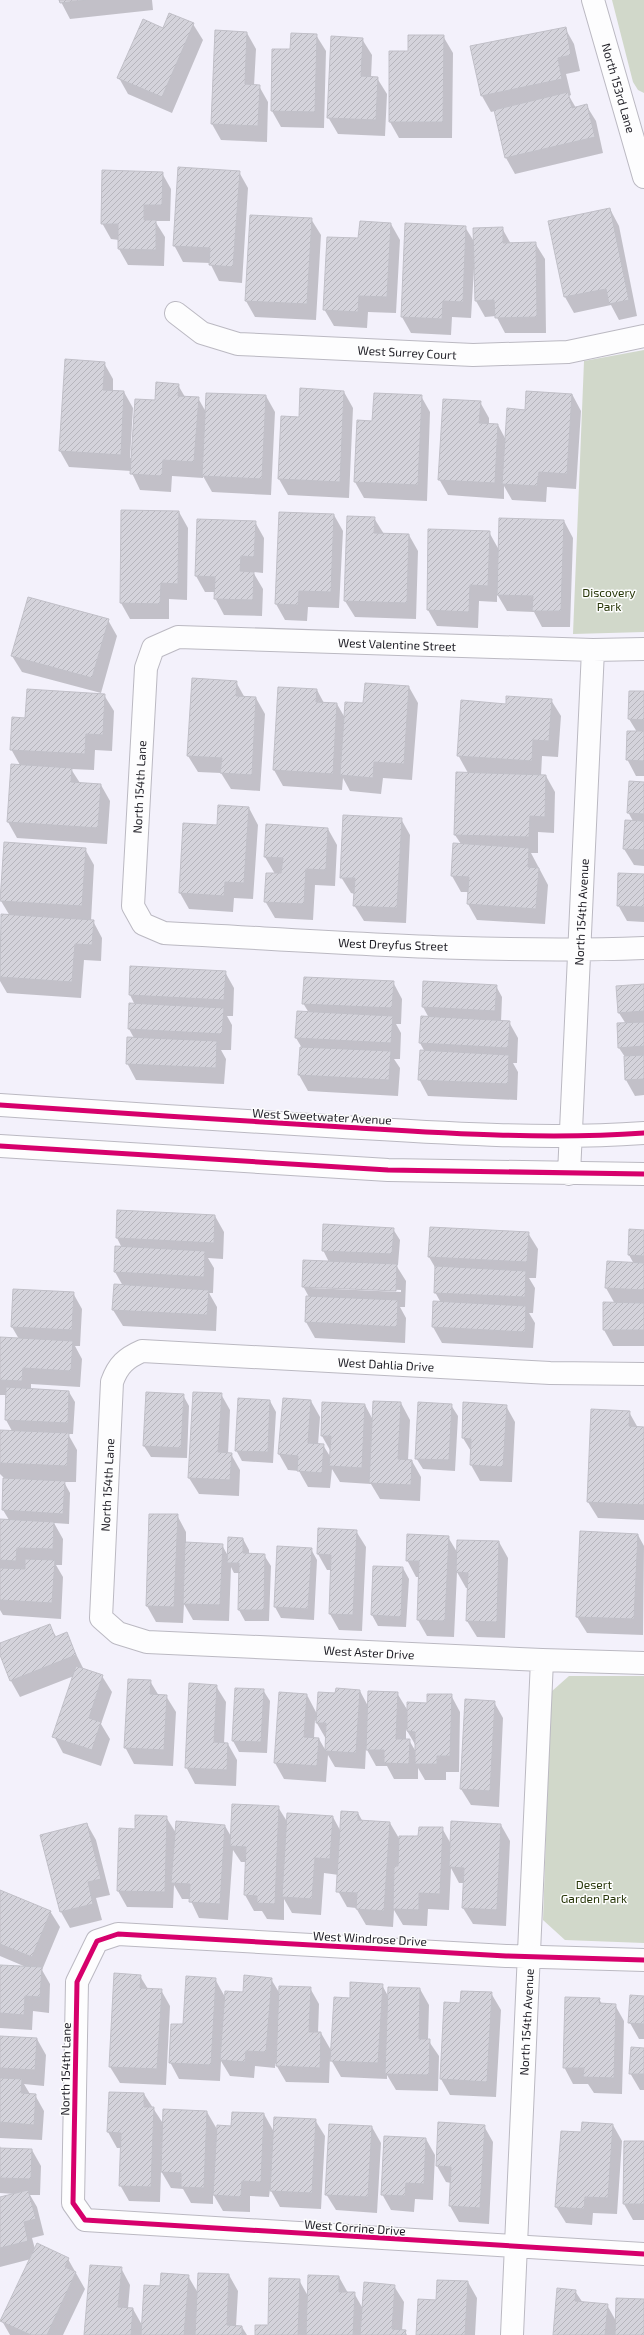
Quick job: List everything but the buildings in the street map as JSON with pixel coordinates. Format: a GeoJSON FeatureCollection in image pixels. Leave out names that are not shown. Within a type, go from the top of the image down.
{"type":"FeatureCollection","features":[{"type":"Feature","properties":{"kind":"street","name":"North 153rd Lane"},"geometry":{"type":"LineString","coordinates":[[593,0],[635,114],[644,177]]}},
{"type":"Feature","properties":{"kind":"street","name":"West Surrey Court"},"geometry":{"type":"LineString","coordinates":[[176,313],[202,333],[238,344],[473,355],[568,352],[644,336]]}},
{"type":"Feature","properties":{"kind":"street","name":"West Valentine Street"},"geometry":{"type":"LineString","coordinates":[[153,648],[178,637],[593,650],[644,649]]}},
{"type":"Feature","properties":{"kind":"street","name":"North 154th Lane"},"geometry":{"type":"LineString","coordinates":[[143,924],[133,906],[146,668],[153,648]]}},
{"type":"Feature","properties":{"kind":"street","name":"North 154th Avenue"},"geometry":{"type":"LineString","coordinates":[[570,1174],[593,650]]}},
{"type":"Feature","properties":{"kind":"street","name":"West Dreyfus Street"},"geometry":{"type":"LineString","coordinates":[[143,924],[164,933],[411,946],[579,950],[644,948]]}},
{"type":"Feature","properties":{"kind":"street","name":"West Sweetwater Avenue"},"geometry":{"type":"LineString","coordinates":[[0,1105],[390,1130],[527,1136],[644,1133]]}},
{"type":"Feature","properties":{"kind":"street"},"geometry":{"type":"LineString","coordinates":[[0,1146],[388,1170],[644,1174]]}},
{"type":"Feature","properties":{"kind":"street","name":"West Dahlia Drive"},"geometry":{"type":"LineString","coordinates":[[128,1357],[142,1351],[550,1373],[644,1374]]}},
{"type":"Feature","properties":{"kind":"street","name":"North 154th Lane"},"geometry":{"type":"LineString","coordinates":[[101,1618],[112,1382],[117,1368],[128,1357]]}},
{"type":"Feature","properties":{"kind":"street","name":"West Aster Drive"},"geometry":{"type":"LineString","coordinates":[[101,1618],[118,1633],[147,1642],[542,1660],[644,1663]]}},
{"type":"Feature","properties":{"kind":"street","name":"North 154th Avenue"},"geometry":{"type":"LineString","coordinates":[[512,2335],[542,1660]]}},
{"type":"Feature","properties":{"kind":"street","name":"West Windrose Drive"},"geometry":{"type":"LineString","coordinates":[[97,1941],[118,1934],[529,1956],[644,1960]]}},
{"type":"Feature","properties":{"kind":"street","name":"North 154th Lane"},"geometry":{"type":"LineString","coordinates":[[73,2203],[76,1982],[97,1941]]}},
{"type":"Feature","properties":{"kind":"street","name":"West Corrine Drive"},"geometry":{"type":"LineString","coordinates":[[73,2203],[84,2220],[516,2248],[644,2254]]}},
{"type":"Feature","properties":{"kind":"green space"},"geometry":{"type":"Polygon","coordinates":[[[612,0],[644,0],[644,93],[638,90],[633,82],[612,0]]]}},
{"type":"Feature","properties":{"kind":"green space","name":"Discovery Park"},"geometry":{"type":"Polygon","coordinates":[[[644,350],[644,632],[573,634],[584,361],[644,350]]]}},
{"type":"Feature","properties":{"kind":"green space","name":"Desert Garden Park"},"geometry":{"type":"Polygon","coordinates":[[[569,1676],[644,1676],[644,1943],[565,1940],[543,1920],[551,1692],[569,1676]]]}},
{"type":"Feature","properties":{"kind":"cycle path"},"geometry":{"type":"LineString","coordinates":[[0,1105],[494,1135],[569,1136],[644,1133]]}},
{"type":"Feature","properties":{"kind":"cycle path"},"geometry":{"type":"LineString","coordinates":[[0,1146],[388,1170],[644,1174]]}},
{"type":"Feature","properties":{"kind":"cycle path"},"geometry":{"type":"LineString","coordinates":[[644,1960],[506,1956],[118,1934],[97,1941],[77,1982],[73,2203],[85,2220],[644,2254]]}}]}
